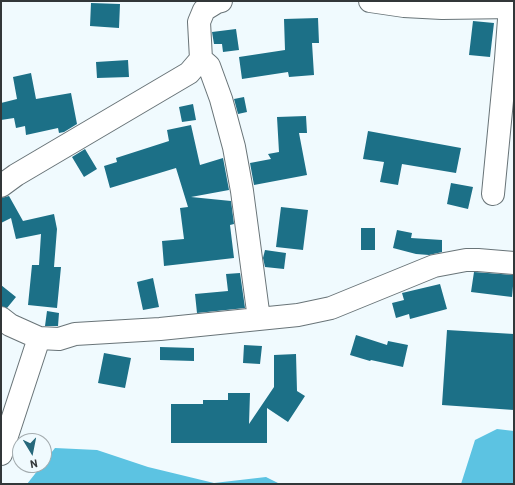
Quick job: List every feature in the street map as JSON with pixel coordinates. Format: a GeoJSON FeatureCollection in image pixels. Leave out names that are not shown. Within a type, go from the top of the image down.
{"type":"FeatureCollection","features":[{"type":"Feature","properties":{"kind":"lane"},"geometry":{"type":"LineString","coordinates":[[1,186],[16,175],[190,73],[201,59],[199,22],[204,10],[221,1]]}},
{"type":"Feature","properties":{"kind":"lane"},"geometry":{"type":"LineString","coordinates":[[370,1],[404,6],[442,8],[512,5],[493,194]]}},
{"type":"Feature","properties":{"kind":"lane"},"geometry":{"type":"LineString","coordinates":[[201,59],[210,66],[234,147],[242,191],[259,319]]}},
{"type":"Feature","properties":{"kind":"lane"},"geometry":{"type":"LineString","coordinates":[[4,327],[39,338],[59,339],[75,334],[160,330],[298,315],[331,308],[434,266],[466,260],[514,263]]}},
{"type":"Feature","properties":{"kind":"lane"},"geometry":{"type":"LineString","coordinates":[[1,454],[39,338]]}},
{"type":"Feature","properties":{"kind":"shaded area"},"geometry":{"type":"Polygon","coordinates":[[[497,429],[514,431],[514,484],[461,484],[475,440],[497,429]]]}},
{"type":"Feature","properties":{"kind":"shaded area"},"geometry":{"type":"Polygon","coordinates":[[[55,448],[97,450],[148,467],[214,483],[266,477],[280,484],[27,484],[36,473],[52,473],[52,452],[55,448]]]}},
{"type":"Feature","properties":{"kind":"building"},"geometry":{"type":"Polygon","coordinates":[[[91,3],[120,4],[119,28],[90,26],[91,3]]]}},
{"type":"Feature","properties":{"kind":"building"},"geometry":{"type":"Polygon","coordinates":[[[318,18],[319,43],[312,43],[314,75],[289,77],[288,72],[242,79],[239,57],[285,50],[284,19],[318,18]]]}},
{"type":"Feature","properties":{"kind":"building"},"geometry":{"type":"Polygon","coordinates":[[[473,21],[494,23],[490,57],[469,55],[473,21]]]}},
{"type":"Feature","properties":{"kind":"building"},"geometry":{"type":"Polygon","coordinates":[[[236,29],[239,50],[223,52],[222,44],[214,44],[212,32],[236,29]]]}},
{"type":"Feature","properties":{"kind":"building"},"geometry":{"type":"Polygon","coordinates":[[[128,60],[129,77],[97,78],[96,62],[128,60]]]}},
{"type":"Feature","properties":{"kind":"building"},"geometry":{"type":"Polygon","coordinates":[[[31,73],[36,99],[71,93],[77,124],[64,132],[59,133],[58,128],[26,135],[25,126],[16,128],[14,118],[1,120],[1,103],[17,99],[13,77],[31,73]]]}},
{"type":"Feature","properties":{"kind":"building"},"geometry":{"type":"Polygon","coordinates":[[[244,97],[247,112],[238,114],[234,99],[244,97]]]}},
{"type":"Feature","properties":{"kind":"building"},"geometry":{"type":"Polygon","coordinates":[[[193,104],[196,120],[182,122],[179,107],[193,104]]]}},
{"type":"Feature","properties":{"kind":"building"},"geometry":{"type":"Polygon","coordinates":[[[306,116],[307,133],[299,133],[307,175],[254,185],[250,163],[271,159],[268,154],[279,152],[277,117],[306,116]]]}},
{"type":"Feature","properties":{"kind":"building"},"geometry":{"type":"Polygon","coordinates":[[[191,125],[200,165],[223,158],[229,190],[191,197],[231,201],[234,224],[230,225],[234,258],[164,266],[162,241],[184,239],[180,208],[188,207],[176,168],[110,188],[104,166],[117,162],[116,158],[169,141],[167,130],[191,125]]]}},
{"type":"Feature","properties":{"kind":"building"},"geometry":{"type":"Polygon","coordinates":[[[368,131],[461,148],[456,173],[402,164],[398,185],[380,182],[384,162],[363,159],[368,131]]]}},
{"type":"Feature","properties":{"kind":"building"},"geometry":{"type":"Polygon","coordinates":[[[85,149],[97,169],[84,177],[72,157],[85,149]]]}},
{"type":"Feature","properties":{"kind":"building"},"geometry":{"type":"Polygon","coordinates":[[[451,183],[473,187],[468,209],[447,204],[451,183]]]}},
{"type":"Feature","properties":{"kind":"building"},"geometry":{"type":"Polygon","coordinates":[[[9,196],[23,221],[54,214],[57,229],[54,267],[61,267],[57,308],[28,305],[32,265],[39,265],[41,234],[16,239],[11,218],[1,223],[1,198],[9,196]]]}},
{"type":"Feature","properties":{"kind":"building"},"geometry":{"type":"Polygon","coordinates":[[[281,207],[308,210],[303,250],[276,247],[281,207]]]}},
{"type":"Feature","properties":{"kind":"building"},"geometry":{"type":"Polygon","coordinates":[[[361,228],[375,228],[375,250],[361,250],[361,228]]]}},
{"type":"Feature","properties":{"kind":"building"},"geometry":{"type":"Polygon","coordinates":[[[397,230],[412,233],[411,238],[442,240],[442,252],[429,255],[416,254],[393,248],[397,230]]]}},
{"type":"Feature","properties":{"kind":"building"},"geometry":{"type":"Polygon","coordinates":[[[265,250],[286,253],[284,269],[265,267],[263,258],[265,250]]]}},
{"type":"Feature","properties":{"kind":"building"},"geometry":{"type":"Polygon","coordinates":[[[474,272],[514,275],[512,297],[471,292],[474,272]]]}},
{"type":"Feature","properties":{"kind":"building"},"geometry":{"type":"Polygon","coordinates":[[[240,273],[245,308],[197,313],[195,294],[228,291],[226,274],[240,273]]]}},
{"type":"Feature","properties":{"kind":"building"},"geometry":{"type":"Polygon","coordinates":[[[153,278],[159,307],[143,310],[137,282],[153,278]]]}},
{"type":"Feature","properties":{"kind":"building"},"geometry":{"type":"Polygon","coordinates":[[[440,284],[447,309],[410,319],[409,314],[396,318],[392,303],[404,300],[402,293],[440,284]]]}},
{"type":"Feature","properties":{"kind":"building"},"geometry":{"type":"Polygon","coordinates":[[[1,285],[16,297],[7,308],[1,306],[1,285]]]}},
{"type":"Feature","properties":{"kind":"building"},"geometry":{"type":"Polygon","coordinates":[[[47,311],[59,313],[58,326],[45,326],[47,311]]]}},
{"type":"Feature","properties":{"kind":"building"},"geometry":{"type":"Polygon","coordinates":[[[447,330],[514,334],[514,410],[442,405],[447,330]]]}},
{"type":"Feature","properties":{"kind":"building"},"geometry":{"type":"Polygon","coordinates":[[[356,335],[387,345],[388,341],[408,345],[403,367],[370,361],[350,355],[356,335]]]}},
{"type":"Feature","properties":{"kind":"building"},"geometry":{"type":"Polygon","coordinates":[[[244,345],[262,346],[260,364],[243,363],[244,345]]]}},
{"type":"Feature","properties":{"kind":"building"},"geometry":{"type":"Polygon","coordinates":[[[160,347],[194,348],[194,361],[160,360],[160,347]]]}},
{"type":"Feature","properties":{"kind":"building"},"geometry":{"type":"Polygon","coordinates":[[[104,353],[131,358],[125,388],[98,383],[104,353]]]}},
{"type":"Feature","properties":{"kind":"building"},"geometry":{"type":"Polygon","coordinates":[[[296,354],[297,391],[305,396],[288,422],[267,408],[267,443],[171,443],[171,404],[203,404],[203,400],[228,400],[228,393],[250,393],[249,424],[274,387],[274,355],[296,354]]]}}]}
